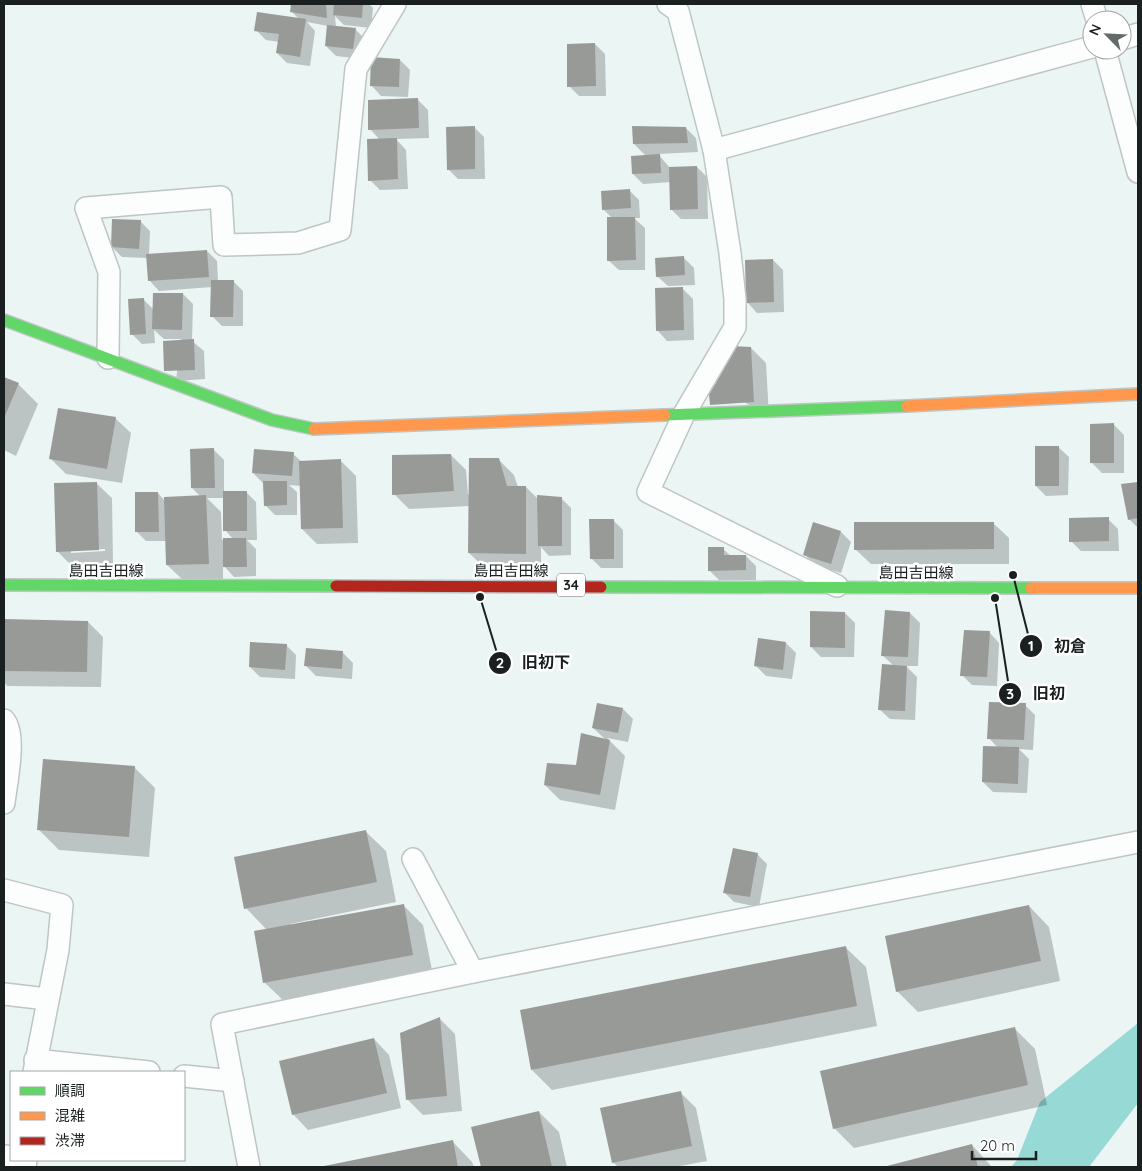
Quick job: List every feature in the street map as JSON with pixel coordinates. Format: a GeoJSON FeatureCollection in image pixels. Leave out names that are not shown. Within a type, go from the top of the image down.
{"type":"FeatureCollection","features":[{"type":"Feature","properties":{"kind":"street"},"geometry":{"type":"LineString","coordinates":[[108,358],[109,272],[86,208],[221,197],[224,245],[298,243],[340,230],[356,69],[395,4]]}},
{"type":"Feature","properties":{"kind":"street"},"geometry":{"type":"LineString","coordinates":[[674,6],[714,150],[730,253],[735,298],[735,327],[684,414],[648,492],[838,587]]}},
{"type":"Feature","properties":{"kind":"street"},"geometry":{"type":"LineString","coordinates":[[714,150],[1082,50]]}},
{"type":"Feature","properties":{"kind":"street"},"geometry":{"type":"LineString","coordinates":[[1108,60],[1138,172]]}},
{"type":"Feature","properties":{"kind":"street"},"geometry":{"type":"LineString","coordinates":[[4,320],[272,420],[310,429],[1138,394]]}},
{"type":"Feature","properties":{"kind":"street","name":"島田吉田線"},"geometry":{"type":"LineString","coordinates":[[4,586],[1138,588]]}},
{"type":"Feature","properties":{"kind":"street"},"geometry":{"type":"LineString","coordinates":[[4,803],[10,745],[5,723]]}},
{"type":"Feature","properties":{"kind":"street"},"geometry":{"type":"LineString","coordinates":[[249,1167],[222,1024],[473,972],[1138,842]]}},
{"type":"Feature","properties":{"kind":"street"},"geometry":{"type":"LineString","coordinates":[[413,859],[473,972]]}},
{"type":"Feature","properties":{"kind":"street"},"geometry":{"type":"LineString","coordinates":[[4,890],[62,904],[58,950],[34,1066],[130,1071]]}},
{"type":"Feature","properties":{"kind":"street"},"geometry":{"type":"LineString","coordinates":[[4,994],[48,999]]}},
{"type":"Feature","properties":{"kind":"street"},"geometry":{"type":"LineString","coordinates":[[185,1076],[233,1081]]}},
{"type":"Feature","properties":{"kind":"shaded area"},"geometry":{"type":"Polygon","coordinates":[[[1138,1023],[1138,1103],[1089,1167],[1011,1167],[1017,1160],[1040,1102],[1138,1023]]]}},
{"type":"Feature","properties":{"kind":"building"},"geometry":{"type":"Polygon","coordinates":[[[291,4],[326,4],[327,18],[290,12],[291,4]]]}},
{"type":"Feature","properties":{"kind":"building"},"geometry":{"type":"Polygon","coordinates":[[[334,4],[363,4],[362,18],[333,15],[334,4]]]}},
{"type":"Feature","properties":{"kind":"building"},"geometry":{"type":"Polygon","coordinates":[[[257,12],[306,19],[300,57],[276,53],[279,34],[254,31],[257,12]]]}},
{"type":"Feature","properties":{"kind":"building"},"geometry":{"type":"Polygon","coordinates":[[[327,25],[356,28],[353,49],[325,46],[327,25]]]}},
{"type":"Feature","properties":{"kind":"building"},"geometry":{"type":"Polygon","coordinates":[[[595,43],[596,86],[567,87],[567,44],[595,43]]]}},
{"type":"Feature","properties":{"kind":"building"},"geometry":{"type":"Polygon","coordinates":[[[371,57],[400,59],[399,87],[370,86],[371,57]]]}},
{"type":"Feature","properties":{"kind":"building"},"geometry":{"type":"Polygon","coordinates":[[[418,98],[419,128],[368,130],[368,100],[418,98]]]}},
{"type":"Feature","properties":{"kind":"building"},"geometry":{"type":"Polygon","coordinates":[[[475,126],[475,169],[447,170],[446,127],[475,126]]]}},
{"type":"Feature","properties":{"kind":"building"},"geometry":{"type":"Polygon","coordinates":[[[632,126],[686,127],[688,143],[633,144],[632,126]]]}},
{"type":"Feature","properties":{"kind":"building"},"geometry":{"type":"Polygon","coordinates":[[[397,138],[398,179],[368,181],[367,139],[397,138]]]}},
{"type":"Feature","properties":{"kind":"building"},"geometry":{"type":"Polygon","coordinates":[[[660,154],[661,173],[632,174],[631,156],[660,154]]]}},
{"type":"Feature","properties":{"kind":"building"},"geometry":{"type":"Polygon","coordinates":[[[697,166],[698,209],[670,210],[669,167],[697,166]]]}},
{"type":"Feature","properties":{"kind":"building"},"geometry":{"type":"Polygon","coordinates":[[[630,189],[631,208],[602,210],[601,191],[630,189]]]}},
{"type":"Feature","properties":{"kind":"building"},"geometry":{"type":"Polygon","coordinates":[[[607,217],[635,217],[636,260],[607,261],[607,217]]]}},
{"type":"Feature","properties":{"kind":"building"},"geometry":{"type":"Polygon","coordinates":[[[112,219],[141,220],[139,249],[111,247],[112,219]]]}},
{"type":"Feature","properties":{"kind":"building"},"geometry":{"type":"Polygon","coordinates":[[[207,250],[209,277],[148,281],[146,254],[207,250]]]}},
{"type":"Feature","properties":{"kind":"building"},"geometry":{"type":"Polygon","coordinates":[[[684,256],[685,275],[656,277],[655,258],[684,256]]]}},
{"type":"Feature","properties":{"kind":"building"},"geometry":{"type":"Polygon","coordinates":[[[773,259],[774,302],[746,303],[745,260],[773,259]]]}},
{"type":"Feature","properties":{"kind":"building"},"geometry":{"type":"Polygon","coordinates":[[[211,280],[234,280],[233,317],[210,317],[211,280]]]}},
{"type":"Feature","properties":{"kind":"building"},"geometry":{"type":"Polygon","coordinates":[[[683,287],[684,330],[656,331],[655,288],[683,287]]]}},
{"type":"Feature","properties":{"kind":"building"},"geometry":{"type":"Polygon","coordinates":[[[153,293],[183,293],[182,330],[152,329],[153,293]]]}},
{"type":"Feature","properties":{"kind":"building"},"geometry":{"type":"Polygon","coordinates":[[[144,298],[146,334],[130,335],[128,299],[144,298]]]}},
{"type":"Feature","properties":{"kind":"building"},"geometry":{"type":"Polygon","coordinates":[[[194,339],[195,370],[164,371],[163,341],[194,339]]]}},
{"type":"Feature","properties":{"kind":"building"},"geometry":{"type":"Polygon","coordinates":[[[731,346],[751,347],[754,402],[710,405],[708,384],[716,384],[717,369],[731,346]]]}},
{"type":"Feature","properties":{"kind":"building"},"geometry":{"type":"Polygon","coordinates":[[[4,377],[19,383],[4,418],[4,377]]]}},
{"type":"Feature","properties":{"kind":"building"},"geometry":{"type":"Polygon","coordinates":[[[58,408],[116,417],[107,469],[49,459],[58,408]]]}},
{"type":"Feature","properties":{"kind":"building"},"geometry":{"type":"Polygon","coordinates":[[[1114,423],[1114,463],[1090,463],[1090,424],[1114,423]]]}},
{"type":"Feature","properties":{"kind":"building"},"geometry":{"type":"Polygon","coordinates":[[[1035,446],[1059,446],[1059,486],[1035,486],[1035,446]]]}},
{"type":"Feature","properties":{"kind":"building"},"geometry":{"type":"Polygon","coordinates":[[[214,448],[215,488],[191,488],[190,449],[214,448]]]}},
{"type":"Feature","properties":{"kind":"building"},"geometry":{"type":"Polygon","coordinates":[[[254,449],[294,452],[292,476],[252,473],[254,449]]]}},
{"type":"Feature","properties":{"kind":"building"},"geometry":{"type":"Polygon","coordinates":[[[451,454],[454,491],[392,495],[392,455],[451,454]]]}},
{"type":"Feature","properties":{"kind":"building"},"geometry":{"type":"Polygon","coordinates":[[[469,458],[499,458],[507,486],[526,486],[526,554],[468,553],[469,458]]]}},
{"type":"Feature","properties":{"kind":"building"},"geometry":{"type":"Polygon","coordinates":[[[341,459],[343,528],[301,529],[299,461],[341,459]]]}},
{"type":"Feature","properties":{"kind":"building"},"geometry":{"type":"Polygon","coordinates":[[[263,481],[287,481],[287,505],[264,506],[263,481]]]}},
{"type":"Feature","properties":{"kind":"building"},"geometry":{"type":"Polygon","coordinates":[[[97,482],[99,550],[56,552],[54,483],[97,482]]]}},
{"type":"Feature","properties":{"kind":"building"},"geometry":{"type":"Polygon","coordinates":[[[1138,482],[1138,518],[1128,520],[1121,484],[1138,482]]]}},
{"type":"Feature","properties":{"kind":"building"},"geometry":{"type":"Polygon","coordinates":[[[223,491],[247,491],[247,531],[223,531],[223,491]]]}},
{"type":"Feature","properties":{"kind":"building"},"geometry":{"type":"Polygon","coordinates":[[[135,492],[158,492],[159,532],[135,532],[135,492]]]}},
{"type":"Feature","properties":{"kind":"building"},"geometry":{"type":"Polygon","coordinates":[[[206,495],[209,564],[166,565],[164,497],[206,495]]]}},
{"type":"Feature","properties":{"kind":"building"},"geometry":{"type":"Polygon","coordinates":[[[537,495],[562,497],[562,546],[538,546],[537,495]]]}},
{"type":"Feature","properties":{"kind":"building"},"geometry":{"type":"Polygon","coordinates":[[[1109,517],[1109,541],[1069,542],[1069,518],[1109,517]]]}},
{"type":"Feature","properties":{"kind":"building"},"geometry":{"type":"Polygon","coordinates":[[[589,519],[614,519],[614,559],[590,559],[589,519]]]}},
{"type":"Feature","properties":{"kind":"building"},"geometry":{"type":"Polygon","coordinates":[[[813,522],[841,531],[831,564],[803,555],[813,522]]]}},
{"type":"Feature","properties":{"kind":"building"},"geometry":{"type":"Polygon","coordinates":[[[854,522],[994,522],[994,549],[854,550],[854,522]]]}},
{"type":"Feature","properties":{"kind":"building"},"geometry":{"type":"Polygon","coordinates":[[[223,538],[246,538],[247,567],[223,567],[223,538]]]}},
{"type":"Feature","properties":{"kind":"building"},"geometry":{"type":"Polygon","coordinates":[[[708,547],[724,547],[724,555],[746,555],[746,570],[708,571],[708,547]]]}},
{"type":"Feature","properties":{"kind":"building"},"geometry":{"type":"Polygon","coordinates":[[[885,610],[910,612],[908,657],[881,656],[885,610]]]}},
{"type":"Feature","properties":{"kind":"building"},"geometry":{"type":"Polygon","coordinates":[[[810,611],[845,612],[845,648],[810,647],[810,611]]]}},
{"type":"Feature","properties":{"kind":"building"},"geometry":{"type":"Polygon","coordinates":[[[4,619],[88,621],[87,672],[4,671],[4,619]]]}},
{"type":"Feature","properties":{"kind":"building"},"geometry":{"type":"Polygon","coordinates":[[[964,630],[990,631],[987,677],[960,676],[964,630]]]}},
{"type":"Feature","properties":{"kind":"building"},"geometry":{"type":"Polygon","coordinates":[[[758,638],[786,642],[783,670],[754,666],[758,638]]]}},
{"type":"Feature","properties":{"kind":"building"},"geometry":{"type":"Polygon","coordinates":[[[250,642],[287,644],[285,670],[249,667],[250,642]]]}},
{"type":"Feature","properties":{"kind":"building"},"geometry":{"type":"Polygon","coordinates":[[[306,648],[343,651],[342,669],[304,666],[306,648]]]}},
{"type":"Feature","properties":{"kind":"building"},"geometry":{"type":"Polygon","coordinates":[[[882,664],[907,666],[905,711],[878,710],[882,664]]]}},
{"type":"Feature","properties":{"kind":"building"},"geometry":{"type":"Polygon","coordinates":[[[989,702],[1026,703],[1024,740],[987,739],[989,702]]]}},
{"type":"Feature","properties":{"kind":"building"},"geometry":{"type":"Polygon","coordinates":[[[597,703],[623,708],[618,733],[592,728],[597,703]]]}},
{"type":"Feature","properties":{"kind":"building"},"geometry":{"type":"Polygon","coordinates":[[[581,733],[610,740],[600,795],[544,785],[547,763],[576,765],[581,733]]]}},
{"type":"Feature","properties":{"kind":"building"},"geometry":{"type":"Polygon","coordinates":[[[983,746],[1019,747],[1018,784],[982,782],[983,746]]]}},
{"type":"Feature","properties":{"kind":"building"},"geometry":{"type":"Polygon","coordinates":[[[43,759],[135,766],[129,837],[37,830],[43,759]]]}},
{"type":"Feature","properties":{"kind":"building"},"geometry":{"type":"Polygon","coordinates":[[[366,830],[377,882],[244,909],[234,857],[366,830]]]}},
{"type":"Feature","properties":{"kind":"building"},"geometry":{"type":"Polygon","coordinates":[[[733,848],[758,853],[750,897],[723,893],[733,848]]]}},
{"type":"Feature","properties":{"kind":"building"},"geometry":{"type":"Polygon","coordinates":[[[404,904],[413,955],[263,983],[254,931],[404,904]]]}},
{"type":"Feature","properties":{"kind":"building"},"geometry":{"type":"Polygon","coordinates":[[[1029,905],[1041,961],[896,992],[885,936],[1029,905]]]}},
{"type":"Feature","properties":{"kind":"building"},"geometry":{"type":"Polygon","coordinates":[[[846,946],[857,1006],[531,1070],[520,1010],[846,946]]]}},
{"type":"Feature","properties":{"kind":"building"},"geometry":{"type":"Polygon","coordinates":[[[440,1017],[447,1096],[406,1100],[400,1033],[440,1017]]]}},
{"type":"Feature","properties":{"kind":"building"},"geometry":{"type":"Polygon","coordinates":[[[1015,1027],[1028,1085],[833,1129],[820,1071],[1015,1027]]]}},
{"type":"Feature","properties":{"kind":"building"},"geometry":{"type":"Polygon","coordinates":[[[374,1038],[387,1093],[292,1115],[279,1061],[374,1038]]]}},
{"type":"Feature","properties":{"kind":"building"},"geometry":{"type":"Polygon","coordinates":[[[681,1091],[692,1146],[612,1163],[600,1108],[681,1091]]]}},
{"type":"Feature","properties":{"kind":"building"},"geometry":{"type":"Polygon","coordinates":[[[539,1111],[552,1167],[481,1167],[471,1127],[539,1111]]]}},
{"type":"Feature","properties":{"kind":"building"},"geometry":{"type":"Polygon","coordinates":[[[453,1140],[458,1167],[324,1167],[324,1166],[453,1140]]]}},
{"type":"Feature","properties":{"kind":"building"},"geometry":{"type":"Polygon","coordinates":[[[972,1144],[978,1167],[883,1167],[972,1144]]]}},
{"type":"Feature","properties":{"kind":"traffic: fast"},"geometry":{"type":"LineString","coordinates":[[4,320],[272,420],[314,429]]}},
{"type":"Feature","properties":{"kind":"traffic: fast"},"geometry":{"type":"LineString","coordinates":[[665,415],[907,406]]}},
{"type":"Feature","properties":{"kind":"traffic: fast"},"geometry":{"type":"LineString","coordinates":[[4,585],[336,586]]}},
{"type":"Feature","properties":{"kind":"traffic: fast"},"geometry":{"type":"LineString","coordinates":[[601,587],[1031,588]]}},
{"type":"Feature","properties":{"kind":"traffic: slow"},"geometry":{"type":"LineString","coordinates":[[907,406],[1138,394]]}},
{"type":"Feature","properties":{"kind":"traffic: slow"},"geometry":{"type":"LineString","coordinates":[[314,429],[665,415]]}},
{"type":"Feature","properties":{"kind":"traffic: slow"},"geometry":{"type":"LineString","coordinates":[[1031,588],[1138,588]]}},
{"type":"Feature","properties":{"kind":"traffic: jam"},"geometry":{"type":"LineString","coordinates":[[336,586],[601,587]]}},
{"type":"Feature","properties":{"kind":"place","name":"初倉"},"geometry":{"type":"Point","coordinates":[1013,575]}},
{"type":"Feature","properties":{"kind":"place","name":"旧初下"},"geometry":{"type":"Point","coordinates":[480,597]}},
{"type":"Feature","properties":{"kind":"place","name":"旧初"},"geometry":{"type":"Point","coordinates":[995,598]}}]}
